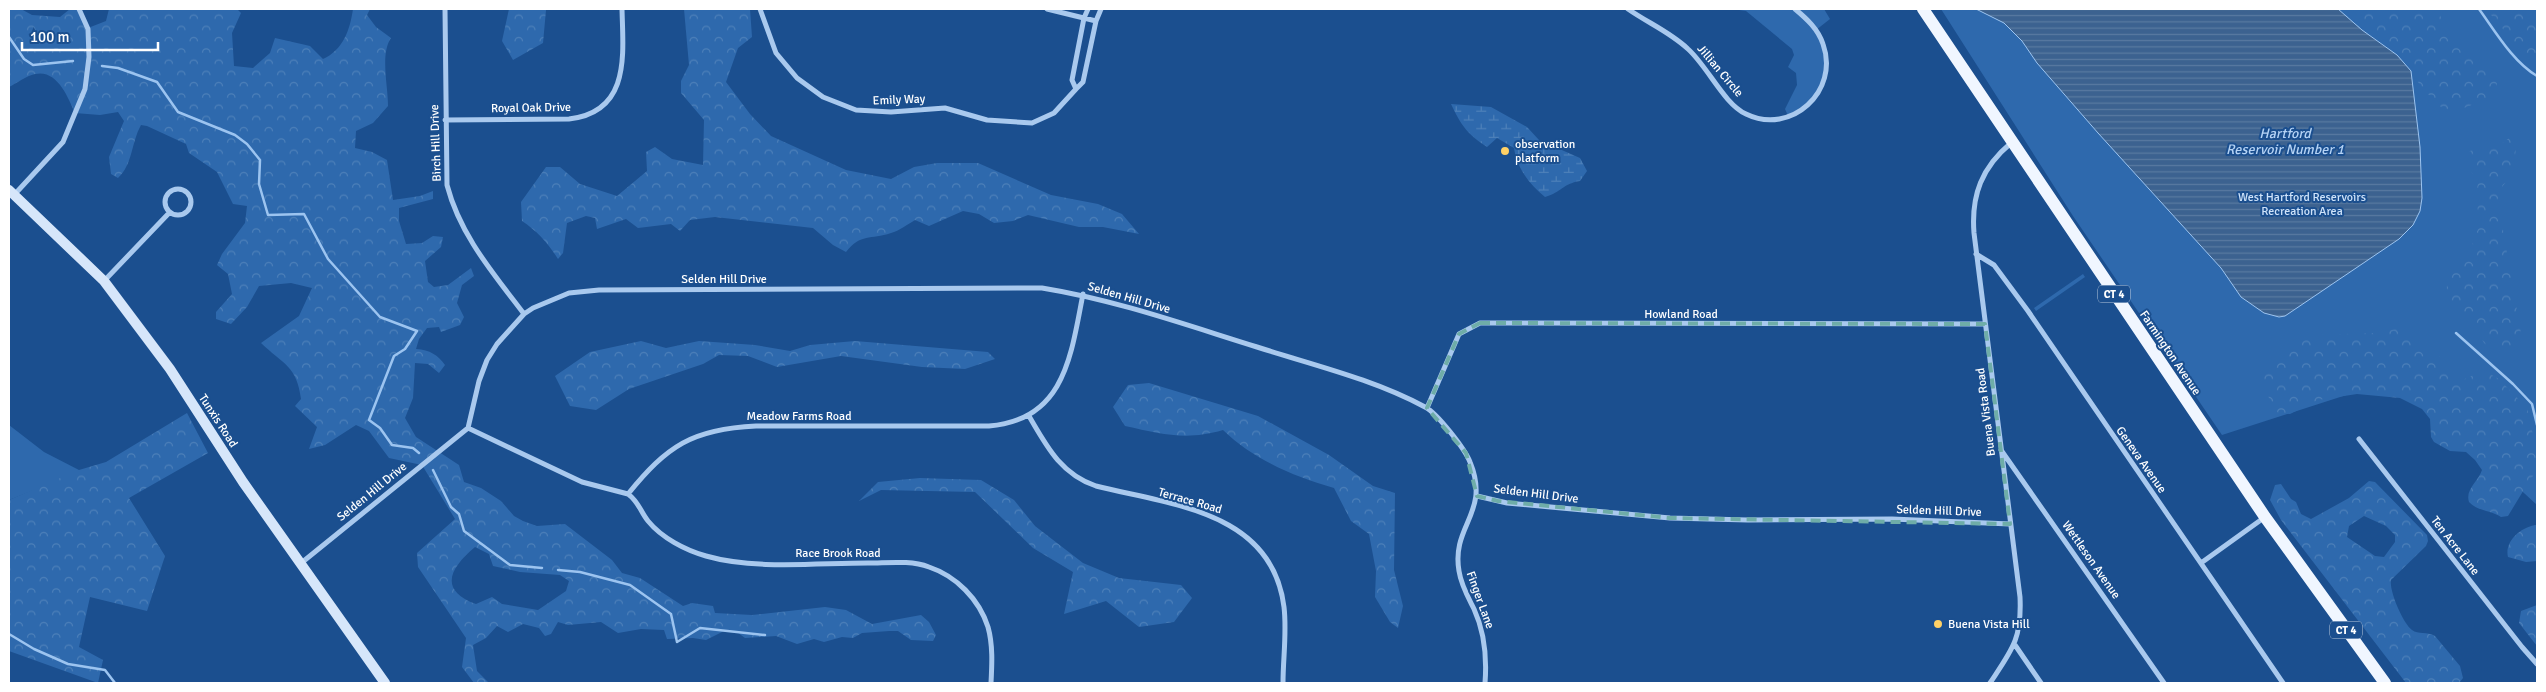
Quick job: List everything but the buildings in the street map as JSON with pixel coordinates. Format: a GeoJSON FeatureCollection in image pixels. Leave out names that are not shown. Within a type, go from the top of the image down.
{"type":"FeatureCollection","features":[{"type":"Feature","properties":{"kind":"main road","name":"Farmington Avenue"},"geometry":{"type":"LineString","coordinates":[[1923,9],[2264,517],[2385,683]]}},
{"type":"Feature","properties":{"kind":"street"},"geometry":{"type":"LineString","coordinates":[[12,193],[63,142],[85,89],[89,57],[88,28],[79,9]]}},
{"type":"Feature","properties":{"kind":"street","name":"Birch Hill Drive"},"geometry":{"type":"LineString","coordinates":[[445,9],[447,185],[455,212],[477,251],[524,314]]}},
{"type":"Feature","properties":{"kind":"street","name":"Royal Oak Drive"},"geometry":{"type":"LineString","coordinates":[[445,120],[569,119],[585,116],[594,111],[615,91],[621,74],[622,9]]}},
{"type":"Feature","properties":{"kind":"street","name":"Emily Way"},"geometry":{"type":"LineString","coordinates":[[760,9],[776,53],[797,78],[823,98],[856,110],[891,112],[945,108],[987,120],[1032,124],[1054,113],[1083,82],[1096,21],[1101,9]]}},
{"type":"Feature","properties":{"kind":"street"},"geometry":{"type":"LineString","coordinates":[[1047,9],[1096,21]]}},
{"type":"Feature","properties":{"kind":"street"},"geometry":{"type":"LineString","coordinates":[[1076,90],[1072,80],[1084,18],[1088,9]]}},
{"type":"Feature","properties":{"kind":"street","name":"Jillian Circle"},"geometry":{"type":"LineString","coordinates":[[1628,9],[1687,48],[1706,66],[1726,98],[1745,114],[1765,120],[1789,118],[1810,104],[1819,92],[1825,78],[1827,62],[1823,44],[1813,25],[1795,9]]}},
{"type":"Feature","properties":{"kind":"street","name":"Buena Vista Road"},"geometry":{"type":"LineString","coordinates":[[1990,683],[2015,645],[2019,632],[2020,597],[1973,221],[1976,195],[1990,163],[2012,143]]}},
{"type":"Feature","properties":{"kind":"street"},"geometry":{"type":"LineString","coordinates":[[178,189],[187,192],[191,201],[188,211],[179,215],[170,212],[166,203],[169,193],[178,189]]}},
{"type":"Feature","properties":{"kind":"street","name":"Tunxis Road"},"geometry":{"type":"LineString","coordinates":[[12,193],[104,281],[170,369],[243,482],[385,683]]}},
{"type":"Feature","properties":{"kind":"street"},"geometry":{"type":"LineString","coordinates":[[104,281],[170,212]]}},
{"type":"Feature","properties":{"kind":"street","name":"Geneva Avenue"},"geometry":{"type":"LineString","coordinates":[[1976,254],[1994,266],[2028,311],[2283,683]]}},
{"type":"Feature","properties":{"kind":"street","name":"Selden Hill Drive"},"geometry":{"type":"LineString","coordinates":[[300,564],[468,428],[479,381],[487,360],[497,344],[524,314],[569,294],[600,290],[1026,287],[1083,294],[1355,377],[1427,408],[1466,453],[1476,481],[1477,496],[1506,503],[1670,518],[1748,520],[1892,519],[2010,524]]}},
{"type":"Feature","properties":{"kind":"street","name":"Meadow Farms Road"},"geometry":{"type":"LineString","coordinates":[[628,494],[648,469],[668,451],[693,438],[724,428],[766,426],[989,426],[1012,422],[1029,416],[1046,401],[1064,375],[1071,352],[1083,294]]}},
{"type":"Feature","properties":{"kind":"street","name":"Howland Road"},"geometry":{"type":"LineString","coordinates":[[1427,408],[1459,334],[1480,323],[1985,324]]}},
{"type":"Feature","properties":{"kind":"street","name":"Terrace Road"},"geometry":{"type":"LineString","coordinates":[[1029,416],[1058,463],[1079,479],[1096,486],[1218,518],[1236,528],[1254,543],[1275,574],[1282,598],[1285,620],[1283,683]]}},
{"type":"Feature","properties":{"kind":"street"},"geometry":{"type":"LineString","coordinates":[[468,428],[582,482],[628,494]]}},
{"type":"Feature","properties":{"kind":"street","name":"Ten Acre Lane"},"geometry":{"type":"LineString","coordinates":[[2359,439],[2537,664]]}},
{"type":"Feature","properties":{"kind":"street","name":"Wettleson Avenue"},"geometry":{"type":"LineString","coordinates":[[2001,449],[2164,683]]}},
{"type":"Feature","properties":{"kind":"street","name":"Race Brook Road"},"geometry":{"type":"LineString","coordinates":[[628,494],[640,504],[647,520],[666,537],[684,548],[711,557],[744,563],[908,563],[940,572],[968,592],[980,610],[990,637],[992,683]]}},
{"type":"Feature","properties":{"kind":"street","name":"Finger Lane"},"geometry":{"type":"LineString","coordinates":[[1477,496],[1475,508],[1460,542],[1458,560],[1461,580],[1483,638],[1486,660],[1485,683]]}},
{"type":"Feature","properties":{"kind":"street"},"geometry":{"type":"LineString","coordinates":[[2201,563],[2264,517]]}},
{"type":"Feature","properties":{"kind":"street"},"geometry":{"type":"LineString","coordinates":[[2015,645],[2040,683]]}},
{"type":"Feature","properties":{"kind":"highlighted area"},"geometry":{"type":"Polygon","coordinates":[[[1480,323],[1985,324],[2010,524],[1670,518],[1498,501],[1477,496],[1466,453],[1427,408],[1459,334],[1480,323]]]}},
{"type":"Feature","properties":{"kind":"green space"},"geometry":{"type":"Polygon","coordinates":[[[9,9],[21,9],[32,15],[60,17],[70,9],[79,9],[88,28],[106,21],[109,9],[237,9],[241,13],[232,33],[234,66],[253,68],[270,53],[275,38],[310,46],[323,59],[340,45],[350,24],[353,9],[370,9],[367,15],[376,27],[391,38],[385,61],[388,106],[373,123],[356,131],[355,148],[372,152],[387,160],[393,200],[420,196],[433,191],[433,199],[399,208],[399,221],[406,244],[422,243],[433,236],[443,237],[441,247],[425,261],[428,282],[434,287],[448,285],[471,268],[474,276],[462,285],[457,303],[464,317],[460,325],[441,332],[439,327],[427,328],[419,339],[416,349],[433,354],[445,365],[439,373],[428,364],[415,363],[413,398],[405,418],[416,437],[459,465],[464,482],[481,488],[501,501],[514,516],[537,526],[565,524],[612,560],[622,573],[640,578],[683,606],[692,603],[713,606],[715,613],[752,615],[825,607],[846,610],[872,624],[921,615],[929,622],[936,635],[933,641],[911,640],[898,631],[862,633],[853,638],[842,637],[824,642],[814,639],[797,644],[776,636],[745,638],[737,632],[724,631],[706,640],[693,638],[667,639],[664,630],[641,629],[618,633],[601,622],[568,625],[558,622],[551,634],[545,636],[539,628],[523,624],[508,632],[497,626],[486,638],[473,645],[477,671],[489,683],[474,683],[462,667],[466,638],[418,567],[417,553],[455,519],[422,465],[389,458],[369,431],[356,425],[325,445],[309,449],[317,427],[295,406],[301,399],[296,379],[288,366],[261,343],[299,316],[312,288],[291,283],[259,286],[247,307],[231,324],[216,319],[216,312],[232,294],[228,274],[217,265],[222,254],[245,223],[247,206],[233,204],[217,172],[189,153],[186,144],[141,125],[127,166],[118,178],[111,174],[109,157],[124,121],[118,112],[100,115],[75,113],[61,86],[50,76],[43,74],[32,75],[9,87],[9,9]],[[475,547],[459,563],[452,578],[452,585],[456,592],[476,604],[492,597],[502,604],[538,610],[566,591],[569,581],[560,575],[520,572],[493,566],[489,554],[475,547]]]}},
{"type":"Feature","properties":{"kind":"green space"},"geometry":{"type":"Polygon","coordinates":[[[509,9],[546,10],[543,43],[513,60],[502,41],[509,9]]]}},
{"type":"Feature","properties":{"kind":"green space"},"geometry":{"type":"Polygon","coordinates":[[[684,9],[750,9],[752,37],[738,48],[726,82],[750,114],[771,136],[846,170],[891,179],[914,167],[937,163],[978,163],[1051,195],[1098,204],[1122,214],[1139,234],[1103,227],[1079,227],[1028,215],[1013,221],[994,223],[979,214],[963,211],[929,226],[915,220],[894,232],[861,239],[846,252],[833,245],[813,228],[715,217],[690,220],[680,231],[671,224],[638,228],[626,219],[597,229],[595,218],[586,216],[567,223],[563,253],[558,259],[542,238],[522,221],[521,202],[546,167],[560,167],[580,184],[617,196],[647,171],[646,152],[655,147],[672,159],[703,165],[704,120],[681,93],[681,81],[689,65],[684,9]]]}},
{"type":"Feature","properties":{"kind":"green space"},"geometry":{"type":"Polygon","coordinates":[[[1732,9],[1824,9],[1830,19],[1816,30],[1827,62],[1819,93],[1789,118],[1785,109],[1797,85],[1796,73],[1788,67],[1794,55],[1792,49],[1746,11],[1732,9]]]}},
{"type":"Feature","properties":{"kind":"green space","name":"West Hartford Reservoirs Recreation Area"},"geometry":{"type":"Polygon","coordinates":[[[1941,9],[2537,9],[2537,505],[2399,378],[2222,435],[2073,216],[1941,9]]]}},
{"type":"Feature","properties":{"kind":"green space"},"geometry":{"type":"Polygon","coordinates":[[[2338,9],[2438,9],[2444,27],[2470,47],[2496,76],[2497,85],[2487,98],[2467,107],[2455,110],[2443,109],[2425,91],[2397,55],[2362,30],[2338,9]]]}},
{"type":"Feature","properties":{"kind":"green space"},"geometry":{"type":"Polygon","coordinates":[[[2486,9],[2523,9],[2536,23],[2537,69],[2486,9]]]}},
{"type":"Feature","properties":{"kind":"green space"},"geometry":{"type":"Polygon","coordinates":[[[1451,104],[1491,107],[1527,127],[1539,140],[1580,158],[1587,171],[1580,181],[1569,184],[1545,197],[1525,175],[1518,162],[1514,148],[1497,138],[1487,147],[1474,138],[1458,118],[1451,104]]]}},
{"type":"Feature","properties":{"kind":"green space"},"geometry":{"type":"Polygon","coordinates":[[[2509,138],[2514,142],[2516,148],[2513,174],[2501,188],[2498,201],[2522,339],[2522,346],[2513,354],[2489,347],[2484,343],[2468,316],[2452,308],[2446,297],[2447,285],[2455,270],[2470,251],[2480,223],[2476,199],[2478,181],[2468,167],[2465,159],[2466,154],[2473,150],[2494,147],[2509,138]]]}},
{"type":"Feature","properties":{"kind":"green space"},"geometry":{"type":"Polygon","coordinates":[[[2083,274],[2085,277],[2036,311],[2034,308],[2083,274]]]}},
{"type":"Feature","properties":{"kind":"green space"},"geometry":{"type":"Polygon","coordinates":[[[2401,328],[2407,329],[2421,349],[2443,358],[2448,376],[2453,380],[2460,381],[2476,374],[2488,373],[2499,379],[2527,408],[2537,453],[2537,472],[2531,478],[2508,516],[2501,517],[2476,507],[2469,502],[2470,489],[2482,470],[2466,452],[2450,451],[2434,442],[2431,437],[2430,419],[2422,409],[2400,398],[2357,394],[2318,400],[2290,414],[2278,413],[2262,386],[2263,374],[2272,359],[2314,335],[2375,333],[2401,328]]]}},
{"type":"Feature","properties":{"kind":"green space"},"geometry":{"type":"Polygon","coordinates":[[[641,341],[666,348],[699,341],[755,345],[790,351],[810,345],[855,341],[988,352],[995,359],[965,369],[922,367],[841,356],[777,367],[748,356],[719,355],[703,364],[629,389],[596,410],[570,406],[555,376],[590,352],[641,341]]]}},
{"type":"Feature","properties":{"kind":"green space"},"geometry":{"type":"Polygon","coordinates":[[[1149,383],[1258,416],[1329,455],[1373,486],[1395,493],[1394,570],[1403,606],[1398,628],[1390,622],[1375,597],[1376,571],[1369,534],[1351,521],[1334,488],[1275,466],[1247,450],[1223,430],[1185,436],[1163,434],[1125,426],[1113,407],[1128,385],[1149,383]]]}},
{"type":"Feature","properties":{"kind":"green space"},"geometry":{"type":"Polygon","coordinates":[[[187,413],[208,453],[129,498],[165,556],[147,611],[90,597],[79,647],[103,660],[98,683],[9,651],[9,500],[79,470],[106,462],[187,413]]]}},
{"type":"Feature","properties":{"kind":"green space"},"geometry":{"type":"Polygon","coordinates":[[[9,425],[44,452],[79,470],[79,472],[9,500],[9,425]]]}},
{"type":"Feature","properties":{"kind":"green space"},"geometry":{"type":"Polygon","coordinates":[[[920,478],[981,480],[1014,500],[1035,526],[1083,563],[1119,578],[1181,585],[1192,598],[1174,622],[1139,627],[1106,601],[1064,614],[1073,572],[1033,548],[975,492],[881,490],[859,501],[878,482],[920,478]]]}},
{"type":"Feature","properties":{"kind":"green space"},"geometry":{"type":"Polygon","coordinates":[[[2369,481],[2375,482],[2427,535],[2428,541],[2426,546],[2391,580],[2392,591],[2394,599],[2408,626],[2414,631],[2435,636],[2460,666],[2463,678],[2459,683],[2406,683],[2281,520],[2270,500],[2275,485],[2281,484],[2291,499],[2296,502],[2301,514],[2311,519],[2349,498],[2369,481]],[[2364,516],[2349,526],[2347,537],[2375,556],[2384,557],[2395,542],[2395,535],[2386,526],[2364,516]]]}},
{"type":"Feature","properties":{"kind":"green space"},"geometry":{"type":"Polygon","coordinates":[[[2537,525],[2537,561],[2526,562],[2508,557],[2507,551],[2515,535],[2526,528],[2537,525]]]}},
{"type":"Feature","properties":{"kind":"green space"},"geometry":{"type":"Polygon","coordinates":[[[2537,605],[2537,646],[2519,623],[2521,611],[2537,605]]]}},
{"type":"Feature","properties":{"kind":"water","name":"Hartford Reservoir Number 1"},"geometry":{"type":"Polygon","coordinates":[[[1976,9],[2338,9],[2362,30],[2397,55],[2411,71],[2420,147],[2422,198],[2420,211],[2413,225],[2399,239],[2285,316],[2279,317],[2264,313],[2241,297],[2221,268],[2098,133],[2037,63],[2022,41],[2004,23],[1976,9]]]}},
{"type":"Feature","properties":{"kind":"waterway"},"geometry":{"type":"LineString","coordinates":[[2479,9],[2512,54],[2537,76]]}},
{"type":"Feature","properties":{"kind":"waterway"},"geometry":{"type":"LineString","coordinates":[[9,37],[24,59],[33,65],[73,61]]}},
{"type":"Feature","properties":{"kind":"waterway"},"geometry":{"type":"LineString","coordinates":[[102,66],[118,68],[157,82],[178,112],[235,135],[247,144],[260,160],[259,184],[268,215],[304,214],[328,259],[380,317],[417,331],[405,349],[394,356],[369,420],[380,428],[392,445],[413,448],[419,453]]}},
{"type":"Feature","properties":{"kind":"waterway"},"geometry":{"type":"LineString","coordinates":[[2456,333],[2513,384],[2532,404],[2537,425]]}},
{"type":"Feature","properties":{"kind":"waterway"},"geometry":{"type":"LineString","coordinates":[[433,470],[451,507],[459,514],[464,531],[510,565],[542,568]]}},
{"type":"Feature","properties":{"kind":"waterway"},"geometry":{"type":"LineString","coordinates":[[558,570],[580,572],[630,585],[671,614],[677,642],[700,628],[765,635]]}},
{"type":"Feature","properties":{"kind":"waterway"},"geometry":{"type":"LineString","coordinates":[[9,634],[34,649],[68,664],[105,670],[115,683]]}},
{"type":"Feature","properties":{"kind":"place","name":"observation platform"},"geometry":{"type":"Point","coordinates":[1505,151]}},
{"type":"Feature","properties":{"kind":"place","name":"Buena Vista Hill"},"geometry":{"type":"Point","coordinates":[1938,624]}}]}
